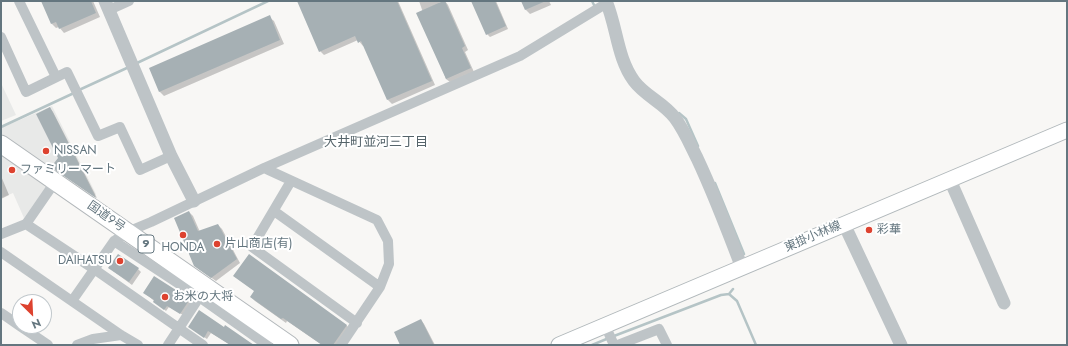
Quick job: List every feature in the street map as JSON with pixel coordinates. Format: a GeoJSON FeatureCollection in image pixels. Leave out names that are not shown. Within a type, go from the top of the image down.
{"type":"FeatureCollection","features":[{"type":"Feature","properties":{"kind":"highway","name":"国道9号"},"geometry":{"type":"LineString","coordinates":[[1,144],[55,182],[121,236],[203,292],[290,345]]}},
{"type":"Feature","properties":{"kind":"main road","name":"東掛小林線"},"geometry":{"type":"LineString","coordinates":[[559,345],[1067,130]]}},
{"type":"Feature","properties":{"kind":"street"},"geometry":{"type":"LineString","coordinates":[[19,1],[56,77]]}},
{"type":"Feature","properties":{"kind":"street"},"geometry":{"type":"LineString","coordinates":[[129,1],[107,5],[171,156],[194,201]]}},
{"type":"Feature","properties":{"kind":"street"},"geometry":{"type":"LineString","coordinates":[[72,301],[94,269],[121,236],[264,168],[520,56],[608,2],[622,55],[634,82],[646,94],[674,116],[686,135],[719,207],[742,268]]}},
{"type":"Feature","properties":{"kind":"street"},"geometry":{"type":"LineString","coordinates":[[1,37],[26,92],[67,72],[98,136],[120,126],[140,170],[171,156]]}},
{"type":"Feature","properties":{"kind":"street"},"geometry":{"type":"LineString","coordinates":[[264,168],[377,220],[388,241],[389,264],[380,287],[357,324],[341,345]]}},
{"type":"Feature","properties":{"kind":"street"},"geometry":{"type":"LineString","coordinates":[[950,180],[1004,303]]}},
{"type":"Feature","properties":{"kind":"street"},"geometry":{"type":"LineString","coordinates":[[291,181],[252,247],[357,324]]}},
{"type":"Feature","properties":{"kind":"street"},"geometry":{"type":"LineString","coordinates":[[1,234],[26,224],[55,182]]}},
{"type":"Feature","properties":{"kind":"street"},"geometry":{"type":"LineString","coordinates":[[274,211],[380,287]]}},
{"type":"Feature","properties":{"kind":"street"},"geometry":{"type":"LineString","coordinates":[[26,224],[94,269],[203,345]]}},
{"type":"Feature","properties":{"kind":"street"},"geometry":{"type":"LineString","coordinates":[[844,224],[901,345]]}},
{"type":"Feature","properties":{"kind":"street"},"geometry":{"type":"LineString","coordinates":[[1,252],[121,335],[138,345]]}},
{"type":"Feature","properties":{"kind":"street"},"geometry":{"type":"LineString","coordinates":[[168,345],[203,292],[267,345]]}},
{"type":"Feature","properties":{"kind":"street"},"geometry":{"type":"LineString","coordinates":[[1,313],[12,321]]}},
{"type":"Feature","properties":{"kind":"street"},"geometry":{"type":"LineString","coordinates":[[605,325],[614,345]]}},
{"type":"Feature","properties":{"kind":"street"},"geometry":{"type":"LineString","coordinates":[[618,345],[659,329],[667,345]]}},
{"type":"Feature","properties":{"kind":"street"},"geometry":{"type":"LineString","coordinates":[[32,334],[48,345]]}},
{"type":"Feature","properties":{"kind":"street"},"geometry":{"type":"LineString","coordinates":[[77,345],[94,339],[121,335]]}},
{"type":"Feature","properties":{"kind":"shaded area"},"geometry":{"type":"Polygon","coordinates":[[[1,83],[16,115],[1,121],[1,83]]]}},
{"type":"Feature","properties":{"kind":"shaded area"},"geometry":{"type":"Polygon","coordinates":[[[52,106],[96,194],[92,198],[49,170],[1,134],[1,128],[52,106]]]}},
{"type":"Feature","properties":{"kind":"shaded area","name":"ファミリーマート"},"geometry":{"type":"Polygon","coordinates":[[[1,154],[47,186],[24,218],[13,193],[1,198],[1,154]]]}},
{"type":"Feature","properties":{"kind":"building"},"geometry":{"type":"Polygon","coordinates":[[[41,1],[91,1],[96,13],[59,29],[56,22],[51,24],[41,1]]]}},
{"type":"Feature","properties":{"kind":"building"},"geometry":{"type":"Polygon","coordinates":[[[297,1],[397,1],[432,81],[387,100],[361,41],[358,43],[355,36],[319,52],[297,1]]]}},
{"type":"Feature","properties":{"kind":"building"},"geometry":{"type":"Polygon","coordinates":[[[445,1],[465,46],[462,48],[471,68],[446,79],[416,13],[445,1]]]}},
{"type":"Feature","properties":{"kind":"building"},"geometry":{"type":"Polygon","coordinates":[[[471,1],[495,1],[506,26],[486,35],[471,1]]]}},
{"type":"Feature","properties":{"kind":"building"},"geometry":{"type":"Polygon","coordinates":[[[521,1],[546,1],[525,10],[521,1]]]}},
{"type":"Feature","properties":{"kind":"building"},"geometry":{"type":"Polygon","coordinates":[[[270,15],[280,40],[159,92],[149,68],[270,15]]]}},
{"type":"Feature","properties":{"kind":"building"},"geometry":{"type":"Polygon","coordinates":[[[50,107],[96,198],[51,167],[58,158],[36,114],[50,107]]]}},
{"type":"Feature","properties":{"kind":"building"},"geometry":{"type":"Polygon","coordinates":[[[189,211],[198,231],[218,224],[237,259],[211,278],[194,266],[174,218],[189,211]]]}},
{"type":"Feature","properties":{"kind":"building"},"geometry":{"type":"Polygon","coordinates":[[[118,254],[139,268],[129,282],[108,268],[118,254]]]}},
{"type":"Feature","properties":{"kind":"building"},"geometry":{"type":"Polygon","coordinates":[[[249,254],[347,325],[333,345],[322,345],[250,297],[254,291],[233,276],[249,254]]]}},
{"type":"Feature","properties":{"kind":"building"},"geometry":{"type":"Polygon","coordinates":[[[154,276],[190,299],[180,314],[167,306],[164,310],[153,302],[154,300],[143,293],[154,276]]]}},
{"type":"Feature","properties":{"kind":"building"},"geometry":{"type":"Polygon","coordinates":[[[199,310],[224,327],[225,325],[254,345],[230,345],[208,331],[204,338],[188,327],[199,310]]]}},
{"type":"Feature","properties":{"kind":"building"},"geometry":{"type":"Polygon","coordinates":[[[421,319],[434,345],[400,345],[394,332],[421,319]]]}},
{"type":"Feature","properties":{"kind":"waterway"},"geometry":{"type":"LineString","coordinates":[[137,63],[268,1]]}},
{"type":"Feature","properties":{"kind":"waterway"},"geometry":{"type":"LineString","coordinates":[[592,1],[594,5]]}},
{"type":"Feature","properties":{"kind":"waterway"},"geometry":{"type":"LineString","coordinates":[[79,90],[129,67]]}},
{"type":"Feature","properties":{"kind":"waterway"},"geometry":{"type":"LineString","coordinates":[[1,127],[74,93]]}},
{"type":"Feature","properties":{"kind":"waterway"},"geometry":{"type":"LineString","coordinates":[[679,113],[686,119],[698,146]]}},
{"type":"Feature","properties":{"kind":"waterway"},"geometry":{"type":"LineString","coordinates":[[715,183],[744,254]]}},
{"type":"Feature","properties":{"kind":"waterway"},"geometry":{"type":"LineString","coordinates":[[729,294],[733,289]]}},
{"type":"Feature","properties":{"kind":"waterway"},"geometry":{"type":"LineString","coordinates":[[614,336],[721,295],[729,294],[737,301],[756,345]]}},
{"type":"Feature","properties":{"kind":"waterway"},"geometry":{"type":"LineString","coordinates":[[592,345],[609,338]]}},
{"type":"Feature","properties":{"kind":"place","name":"NISSAN"},"geometry":{"type":"Point","coordinates":[46,151]}},
{"type":"Feature","properties":{"kind":"place","name":"ファミリーマート"},"geometry":{"type":"Point","coordinates":[12,170]}},
{"type":"Feature","properties":{"kind":"place","name":"彩華"},"geometry":{"type":"Point","coordinates":[869,230]}},
{"type":"Feature","properties":{"kind":"place","name":"HONDA"},"geometry":{"type":"Point","coordinates":[183,235]}},
{"type":"Feature","properties":{"kind":"place","name":"片山商店(有)"},"geometry":{"type":"Point","coordinates":[217,244]}},
{"type":"Feature","properties":{"kind":"place","name":"DAIHATSU"},"geometry":{"type":"Point","coordinates":[120,261]}},
{"type":"Feature","properties":{"kind":"place","name":"お米の大将"},"geometry":{"type":"Point","coordinates":[165,297]}},
{"type":"Feature","properties":{"kind":"district","name":"大井町並河三丁目"},"geometry":{"type":"Point","coordinates":[376,143]}}]}
